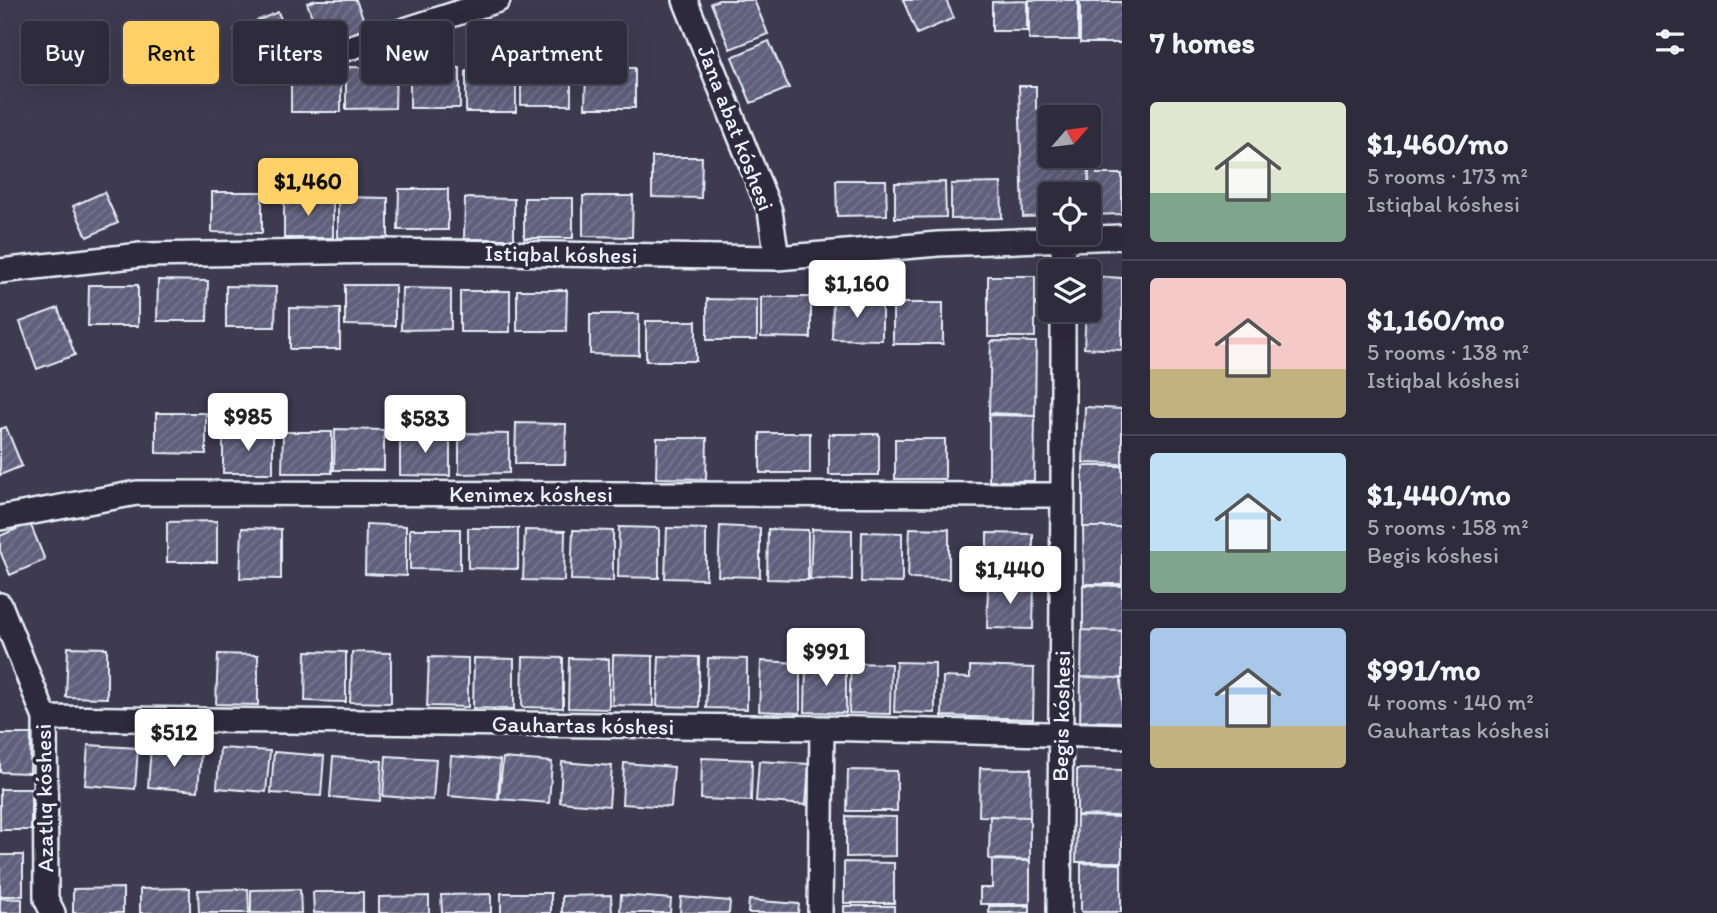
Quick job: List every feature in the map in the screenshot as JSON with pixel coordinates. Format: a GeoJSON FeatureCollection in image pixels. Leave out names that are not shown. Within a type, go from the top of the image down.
{"type":"FeatureCollection","features":[{"type":"Feature","properties":{"kind":"street"},"geometry":{"type":"LineString","coordinates":[[347,49],[498,0]]}},
{"type":"Feature","properties":{"kind":"street","name":"Jana abat kóshesi"},"geometry":{"type":"LineString","coordinates":[[685,0],[770,211],[777,258]]}},
{"type":"Feature","properties":{"kind":"street","name":"Istiqbal kóshesi"},"geometry":{"type":"LineString","coordinates":[[1101,238],[1122,237]]}},
{"type":"Feature","properties":{"kind":"street","name":"Istiqbal kóshesi"},"geometry":{"type":"LineString","coordinates":[[0,271],[141,255],[385,251],[777,258],[938,244],[1038,242]]}},
{"type":"Feature","properties":{"kind":"street","name":"Begis kóshesi"},"geometry":{"type":"LineString","coordinates":[[1059,913],[1063,322]]}},
{"type":"Feature","properties":{"kind":"street","name":"Kenimex kóshesi"},"geometry":{"type":"LineString","coordinates":[[0,518],[137,493],[1063,495]]}},
{"type":"Feature","properties":{"kind":"street","name":"Azatlıq kóshesi"},"geometry":{"type":"LineString","coordinates":[[0,605],[45,718],[46,899],[53,913]]}},
{"type":"Feature","properties":{"kind":"street","name":"Gauhartas kóshesi"},"geometry":{"type":"LineString","coordinates":[[45,718],[822,728],[1122,736]]}},
{"type":"Feature","properties":{"kind":"street"},"geometry":{"type":"LineString","coordinates":[[820,913],[822,728]]}},
{"type":"Feature","properties":{"kind":"building"},"geometry":{"type":"Polygon","coordinates":[[[316,0],[356,0],[364,21],[361,21],[361,30],[347,36],[347,21],[313,21],[307,3],[316,0]]]}},
{"type":"Feature","properties":{"kind":"building"},"geometry":{"type":"Polygon","coordinates":[[[719,0],[754,0],[768,34],[730,49],[711,3],[719,0]]]}},
{"type":"Feature","properties":{"kind":"building"},"geometry":{"type":"Polygon","coordinates":[[[903,0],[946,0],[954,18],[917,34],[903,0]]]}},
{"type":"Feature","properties":{"kind":"building"},"geometry":{"type":"Polygon","coordinates":[[[1029,0],[1078,0],[1078,40],[1029,40],[1029,0]]]}},
{"type":"Feature","properties":{"kind":"building"},"geometry":{"type":"Polygon","coordinates":[[[1027,1],[1027,31],[992,31],[992,2],[1027,1]]]}},
{"type":"Feature","properties":{"kind":"building"},"geometry":{"type":"Polygon","coordinates":[[[1080,2],[1122,2],[1122,43],[1080,43],[1080,2]]]}},
{"type":"Feature","properties":{"kind":"building"},"geometry":{"type":"Polygon","coordinates":[[[278,12],[282,21],[256,21],[278,12]]]}},
{"type":"Feature","properties":{"kind":"building"},"geometry":{"type":"Polygon","coordinates":[[[769,41],[789,88],[751,103],[732,57],[769,41]]]}},
{"type":"Feature","properties":{"kind":"building"},"geometry":{"type":"Polygon","coordinates":[[[347,67],[361,67],[361,84],[396,84],[395,108],[346,109],[347,67]]]}},
{"type":"Feature","properties":{"kind":"building"},"geometry":{"type":"Polygon","coordinates":[[[453,68],[460,68],[460,108],[410,108],[410,84],[453,84],[453,68]]]}},
{"type":"Feature","properties":{"kind":"building"},"geometry":{"type":"Polygon","coordinates":[[[627,68],[635,68],[635,108],[585,108],[586,84],[627,84],[627,68]]]}},
{"type":"Feature","properties":{"kind":"building"},"geometry":{"type":"Polygon","coordinates":[[[466,71],[467,84],[516,84],[516,112],[466,112],[466,71]]]}},
{"type":"Feature","properties":{"kind":"building"},"geometry":{"type":"Polygon","coordinates":[[[291,84],[341,84],[341,112],[291,112],[291,84]]]}},
{"type":"Feature","properties":{"kind":"building"},"geometry":{"type":"Polygon","coordinates":[[[521,84],[571,84],[571,105],[521,105],[521,84]]]}},
{"type":"Feature","properties":{"kind":"building"},"geometry":{"type":"Polygon","coordinates":[[[1019,86],[1036,86],[1038,168],[1088,168],[1088,182],[1038,182],[1038,216],[1023,217],[1019,86]]]}},
{"type":"Feature","properties":{"kind":"building"},"geometry":{"type":"Polygon","coordinates":[[[652,157],[702,157],[701,198],[652,197],[652,157]]]}},
{"type":"Feature","properties":{"kind":"building"},"geometry":{"type":"Polygon","coordinates":[[[1089,168],[1097,168],[1097,174],[1122,174],[1122,214],[1101,215],[1101,182],[1089,182],[1089,168]]]}},
{"type":"Feature","properties":{"kind":"building"},"geometry":{"type":"Polygon","coordinates":[[[836,180],[886,180],[887,215],[837,216],[836,180]]]}},
{"type":"Feature","properties":{"kind":"building"},"geometry":{"type":"Polygon","coordinates":[[[945,182],[946,217],[895,218],[895,183],[945,182]]]}},
{"type":"Feature","properties":{"kind":"building"},"geometry":{"type":"Polygon","coordinates":[[[1001,183],[1002,218],[951,219],[951,184],[1001,183]]]}},
{"type":"Feature","properties":{"kind":"building"},"geometry":{"type":"Polygon","coordinates":[[[399,189],[448,189],[448,230],[398,230],[399,189]]]}},
{"type":"Feature","properties":{"kind":"building"},"geometry":{"type":"Polygon","coordinates":[[[104,192],[118,223],[87,237],[73,206],[104,192]]]}},
{"type":"Feature","properties":{"kind":"building"},"geometry":{"type":"Polygon","coordinates":[[[212,192],[262,192],[262,233],[212,232],[212,192]]]}},
{"type":"Feature","properties":{"kind":"building"},"geometry":{"type":"Polygon","coordinates":[[[583,196],[633,196],[632,237],[583,236],[583,196]]]}},
{"type":"Feature","properties":{"kind":"building"},"geometry":{"type":"Polygon","coordinates":[[[284,197],[333,198],[333,238],[284,238],[284,197]]]}},
{"type":"Feature","properties":{"kind":"building"},"geometry":{"type":"Polygon","coordinates":[[[338,197],[388,198],[388,238],[338,238],[338,197]]]}},
{"type":"Feature","properties":{"kind":"building"},"geometry":{"type":"Polygon","coordinates":[[[465,198],[514,199],[514,239],[464,239],[465,198]]]}},
{"type":"Feature","properties":{"kind":"building"},"geometry":{"type":"Polygon","coordinates":[[[524,198],[573,198],[573,238],[524,238],[524,198]]]}},
{"type":"Feature","properties":{"kind":"building"},"geometry":{"type":"Polygon","coordinates":[[[988,276],[1035,276],[1035,337],[988,337],[988,276]]]}},
{"type":"Feature","properties":{"kind":"building"},"geometry":{"type":"Polygon","coordinates":[[[1101,277],[1122,278],[1122,350],[1084,348],[1085,322],[1101,322],[1101,277]]]}},
{"type":"Feature","properties":{"kind":"building"},"geometry":{"type":"Polygon","coordinates":[[[158,280],[208,281],[207,321],[157,321],[158,280]]]}},
{"type":"Feature","properties":{"kind":"building"},"geometry":{"type":"Polygon","coordinates":[[[89,285],[138,285],[138,326],[88,326],[89,285]]]}},
{"type":"Feature","properties":{"kind":"building"},"geometry":{"type":"Polygon","coordinates":[[[345,285],[395,285],[395,326],[345,325],[345,285]]]}},
{"type":"Feature","properties":{"kind":"building"},"geometry":{"type":"Polygon","coordinates":[[[226,286],[276,287],[275,327],[226,327],[226,286]]]}},
{"type":"Feature","properties":{"kind":"building"},"geometry":{"type":"Polygon","coordinates":[[[402,288],[451,289],[451,329],[401,330],[402,288]]]}},
{"type":"Feature","properties":{"kind":"building"},"geometry":{"type":"Polygon","coordinates":[[[517,290],[567,290],[566,331],[517,331],[517,290]]]}},
{"type":"Feature","properties":{"kind":"building"},"geometry":{"type":"Polygon","coordinates":[[[460,291],[510,291],[510,332],[460,332],[460,291]]]}},
{"type":"Feature","properties":{"kind":"building"},"geometry":{"type":"Polygon","coordinates":[[[761,297],[811,297],[811,338],[761,337],[761,297]]]}},
{"type":"Feature","properties":{"kind":"building"},"geometry":{"type":"Polygon","coordinates":[[[707,299],[757,300],[757,340],[707,340],[707,299]]]}},
{"type":"Feature","properties":{"kind":"building"},"geometry":{"type":"Polygon","coordinates":[[[833,299],[882,300],[882,340],[832,339],[833,299]]]}},
{"type":"Feature","properties":{"kind":"building"},"geometry":{"type":"Polygon","coordinates":[[[893,303],[943,303],[943,344],[893,344],[893,303]]]}},
{"type":"Feature","properties":{"kind":"building"},"geometry":{"type":"Polygon","coordinates":[[[58,308],[75,355],[37,369],[20,322],[58,308]]]}},
{"type":"Feature","properties":{"kind":"building"},"geometry":{"type":"Polygon","coordinates":[[[290,308],[340,309],[340,349],[290,349],[290,308]]]}},
{"type":"Feature","properties":{"kind":"building"},"geometry":{"type":"Polygon","coordinates":[[[590,314],[639,314],[639,355],[590,354],[590,314]]]}},
{"type":"Feature","properties":{"kind":"building"},"geometry":{"type":"Polygon","coordinates":[[[646,321],[696,321],[696,361],[646,361],[646,321]]]}},
{"type":"Feature","properties":{"kind":"building"},"geometry":{"type":"Polygon","coordinates":[[[991,341],[1036,342],[1035,415],[989,413],[991,341]]]}},
{"type":"Feature","properties":{"kind":"building"},"geometry":{"type":"Polygon","coordinates":[[[1085,407],[1122,409],[1122,464],[1083,463],[1085,407]]]}},
{"type":"Feature","properties":{"kind":"building"},"geometry":{"type":"Polygon","coordinates":[[[156,413],[206,413],[206,454],[156,453],[156,413]]]}},
{"type":"Feature","properties":{"kind":"building"},"geometry":{"type":"Polygon","coordinates":[[[989,415],[1035,416],[1034,481],[989,481],[989,415]]]}},
{"type":"Feature","properties":{"kind":"building"},"geometry":{"type":"Polygon","coordinates":[[[516,423],[566,424],[565,464],[515,464],[516,423]]]}},
{"type":"Feature","properties":{"kind":"building"},"geometry":{"type":"Polygon","coordinates":[[[6,427],[22,466],[0,475],[0,429],[6,427]]]}},
{"type":"Feature","properties":{"kind":"building"},"geometry":{"type":"Polygon","coordinates":[[[335,429],[384,430],[384,470],[334,470],[335,429]]]}},
{"type":"Feature","properties":{"kind":"building"},"geometry":{"type":"Polygon","coordinates":[[[223,432],[273,433],[273,473],[223,473],[223,432]]]}},
{"type":"Feature","properties":{"kind":"building"},"geometry":{"type":"Polygon","coordinates":[[[283,432],[332,432],[332,473],[282,473],[283,432]]]}},
{"type":"Feature","properties":{"kind":"building"},"geometry":{"type":"Polygon","coordinates":[[[459,433],[509,434],[509,473],[459,474],[459,433]]]}},
{"type":"Feature","properties":{"kind":"building"},"geometry":{"type":"Polygon","coordinates":[[[760,433],[810,433],[810,473],[760,473],[760,433]]]}},
{"type":"Feature","properties":{"kind":"building"},"geometry":{"type":"Polygon","coordinates":[[[829,434],[879,434],[879,475],[829,475],[829,434]]]}},
{"type":"Feature","properties":{"kind":"building"},"geometry":{"type":"Polygon","coordinates":[[[400,435],[450,435],[450,476],[400,475],[400,435]]]}},
{"type":"Feature","properties":{"kind":"building"},"geometry":{"type":"Polygon","coordinates":[[[657,438],[707,438],[706,479],[656,478],[657,438]]]}},
{"type":"Feature","properties":{"kind":"building"},"geometry":{"type":"Polygon","coordinates":[[[895,439],[945,439],[945,479],[895,479],[895,439]]]}},
{"type":"Feature","properties":{"kind":"building"},"geometry":{"type":"Polygon","coordinates":[[[1083,466],[1122,466],[1122,527],[1083,527],[1083,466]]]}},
{"type":"Feature","properties":{"kind":"building"},"geometry":{"type":"Polygon","coordinates":[[[217,521],[217,562],[167,562],[167,522],[217,521]]]}},
{"type":"Feature","properties":{"kind":"building"},"geometry":{"type":"Polygon","coordinates":[[[30,523],[45,560],[10,575],[0,551],[0,536],[30,523]]]}},
{"type":"Feature","properties":{"kind":"building"},"geometry":{"type":"Polygon","coordinates":[[[366,524],[406,526],[406,576],[365,574],[366,524]]]}},
{"type":"Feature","properties":{"kind":"building"},"geometry":{"type":"Polygon","coordinates":[[[720,526],[760,528],[760,577],[718,576],[720,526]]]}},
{"type":"Feature","properties":{"kind":"building"},"geometry":{"type":"Polygon","coordinates":[[[619,527],[659,528],[659,578],[618,577],[619,527]]]}},
{"type":"Feature","properties":{"kind":"building"},"geometry":{"type":"Polygon","coordinates":[[[1083,527],[1122,527],[1122,584],[1084,584],[1083,527]]]}},
{"type":"Feature","properties":{"kind":"building"},"geometry":{"type":"Polygon","coordinates":[[[242,528],[281,529],[281,579],[240,578],[242,528]]]}},
{"type":"Feature","properties":{"kind":"building"},"geometry":{"type":"Polygon","coordinates":[[[468,528],[518,528],[518,569],[468,568],[468,528]]]}},
{"type":"Feature","properties":{"kind":"building"},"geometry":{"type":"Polygon","coordinates":[[[667,528],[706,529],[706,579],[665,578],[667,528]]]}},
{"type":"Feature","properties":{"kind":"building"},"geometry":{"type":"Polygon","coordinates":[[[910,528],[949,529],[949,579],[908,578],[910,528]]]}},
{"type":"Feature","properties":{"kind":"building"},"geometry":{"type":"Polygon","coordinates":[[[410,529],[460,529],[460,570],[410,569],[410,529]]]}},
{"type":"Feature","properties":{"kind":"building"},"geometry":{"type":"Polygon","coordinates":[[[768,529],[808,530],[808,580],[767,579],[768,529]]]}},
{"type":"Feature","properties":{"kind":"building"},"geometry":{"type":"Polygon","coordinates":[[[812,529],[852,530],[852,580],[810,579],[812,529]]]}},
{"type":"Feature","properties":{"kind":"building"},"geometry":{"type":"Polygon","coordinates":[[[525,530],[565,531],[564,581],[523,580],[525,530]]]}},
{"type":"Feature","properties":{"kind":"building"},"geometry":{"type":"Polygon","coordinates":[[[573,530],[613,531],[613,581],[571,580],[573,530]]]}},
{"type":"Feature","properties":{"kind":"building"},"geometry":{"type":"Polygon","coordinates":[[[862,532],[902,533],[902,583],[861,582],[862,532]]]}},
{"type":"Feature","properties":{"kind":"building"},"geometry":{"type":"Polygon","coordinates":[[[987,533],[1033,534],[1033,580],[987,579],[987,533]]]}},
{"type":"Feature","properties":{"kind":"building"},"geometry":{"type":"Polygon","coordinates":[[[988,582],[1034,583],[1033,629],[987,628],[988,582]]]}},
{"type":"Feature","properties":{"kind":"building"},"geometry":{"type":"Polygon","coordinates":[[[1083,585],[1122,586],[1122,631],[1083,630],[1083,585]]]}},
{"type":"Feature","properties":{"kind":"building"},"geometry":{"type":"Polygon","coordinates":[[[1082,630],[1122,631],[1122,678],[1081,677],[1082,630]]]}},
{"type":"Feature","properties":{"kind":"building"},"geometry":{"type":"Polygon","coordinates":[[[68,647],[107,648],[107,698],[66,697],[68,647]]]}},
{"type":"Feature","properties":{"kind":"building"},"geometry":{"type":"Polygon","coordinates":[[[306,651],[346,652],[346,702],[305,701],[306,651]]]}},
{"type":"Feature","properties":{"kind":"building"},"geometry":{"type":"Polygon","coordinates":[[[352,652],[391,653],[391,703],[350,702],[352,652]]]}},
{"type":"Feature","properties":{"kind":"building"},"geometry":{"type":"Polygon","coordinates":[[[218,654],[258,655],[258,705],[216,704],[218,654]]]}},
{"type":"Feature","properties":{"kind":"building"},"geometry":{"type":"Polygon","coordinates":[[[613,655],[653,656],[653,706],[612,705],[613,655]]]}},
{"type":"Feature","properties":{"kind":"building"},"geometry":{"type":"Polygon","coordinates":[[[659,656],[699,657],[699,707],[657,706],[659,656]]]}},
{"type":"Feature","properties":{"kind":"building"},"geometry":{"type":"Polygon","coordinates":[[[429,657],[468,658],[468,707],[427,706],[429,657]]]}},
{"type":"Feature","properties":{"kind":"building"},"geometry":{"type":"Polygon","coordinates":[[[523,657],[563,658],[563,708],[522,707],[523,657]]]}},
{"type":"Feature","properties":{"kind":"building"},"geometry":{"type":"Polygon","coordinates":[[[474,658],[514,659],[514,709],[473,708],[474,658]]]}},
{"type":"Feature","properties":{"kind":"building"},"geometry":{"type":"Polygon","coordinates":[[[569,658],[609,659],[609,709],[568,708],[569,658]]]}},
{"type":"Feature","properties":{"kind":"building"},"geometry":{"type":"Polygon","coordinates":[[[708,658],[747,659],[747,709],[706,708],[708,658]]]}},
{"type":"Feature","properties":{"kind":"building"},"geometry":{"type":"Polygon","coordinates":[[[761,661],[800,663],[800,713],[759,711],[761,661]]]}},
{"type":"Feature","properties":{"kind":"building"},"geometry":{"type":"Polygon","coordinates":[[[806,662],[846,663],[846,713],[805,712],[806,662]]]}},
{"type":"Feature","properties":{"kind":"building"},"geometry":{"type":"Polygon","coordinates":[[[896,662],[935,663],[935,713],[894,712],[896,662]]]}},
{"type":"Feature","properties":{"kind":"building"},"geometry":{"type":"Polygon","coordinates":[[[851,663],[891,664],[890,714],[849,713],[851,663]]]}},
{"type":"Feature","properties":{"kind":"building"},"geometry":{"type":"Polygon","coordinates":[[[970,666],[1034,668],[1033,719],[942,716],[943,677],[970,678],[970,666]]]}},
{"type":"Feature","properties":{"kind":"building"},"geometry":{"type":"Polygon","coordinates":[[[1081,677],[1121,678],[1122,722],[1080,721],[1081,677]]]}},
{"type":"Feature","properties":{"kind":"building"},"geometry":{"type":"Polygon","coordinates":[[[0,734],[31,734],[30,773],[0,772],[0,734]]]}},
{"type":"Feature","properties":{"kind":"building"},"geometry":{"type":"Polygon","coordinates":[[[88,745],[138,748],[135,789],[85,785],[88,745]]]}},
{"type":"Feature","properties":{"kind":"building"},"geometry":{"type":"Polygon","coordinates":[[[151,747],[201,751],[198,791],[148,787],[151,747]]]}},
{"type":"Feature","properties":{"kind":"building"},"geometry":{"type":"Polygon","coordinates":[[[220,748],[270,751],[266,792],[217,788],[220,748]]]}},
{"type":"Feature","properties":{"kind":"building"},"geometry":{"type":"Polygon","coordinates":[[[274,752],[324,756],[321,796],[271,793],[274,752]]]}},
{"type":"Feature","properties":{"kind":"building"},"geometry":{"type":"Polygon","coordinates":[[[386,756],[436,759],[433,800],[383,796],[386,756]]]}},
{"type":"Feature","properties":{"kind":"building"},"geometry":{"type":"Polygon","coordinates":[[[451,756],[500,760],[498,800],[448,796],[451,756]]]}},
{"type":"Feature","properties":{"kind":"building"},"geometry":{"type":"Polygon","coordinates":[[[333,757],[382,761],[380,801],[330,797],[333,757]]]}},
{"type":"Feature","properties":{"kind":"building"},"geometry":{"type":"Polygon","coordinates":[[[503,758],[552,762],[549,803],[499,799],[503,758]]]}},
{"type":"Feature","properties":{"kind":"building"},"geometry":{"type":"Polygon","coordinates":[[[702,758],[752,760],[751,801],[701,799],[702,758]]]}},
{"type":"Feature","properties":{"kind":"building"},"geometry":{"type":"Polygon","coordinates":[[[759,761],[809,764],[806,805],[756,801],[759,761]]]}},
{"type":"Feature","properties":{"kind":"building"},"geometry":{"type":"Polygon","coordinates":[[[562,762],[612,766],[609,806],[560,802],[562,762]]]}},
{"type":"Feature","properties":{"kind":"building"},"geometry":{"type":"Polygon","coordinates":[[[624,763],[674,767],[671,807],[622,804],[624,763]]]}},
{"type":"Feature","properties":{"kind":"building"},"geometry":{"type":"Polygon","coordinates":[[[980,768],[1031,769],[1030,817],[979,816],[980,768]]]}},
{"type":"Feature","properties":{"kind":"building"},"geometry":{"type":"Polygon","coordinates":[[[1077,769],[1122,770],[1122,816],[1077,815],[1077,769]]]}},
{"type":"Feature","properties":{"kind":"building"},"geometry":{"type":"Polygon","coordinates":[[[848,770],[897,771],[897,811],[847,811],[848,770]]]}},
{"type":"Feature","properties":{"kind":"building"},"geometry":{"type":"Polygon","coordinates":[[[0,789],[31,789],[31,830],[0,830],[0,789]]]}},
{"type":"Feature","properties":{"kind":"building"},"geometry":{"type":"Polygon","coordinates":[[[846,816],[896,817],[896,856],[846,857],[846,816]]]}},
{"type":"Feature","properties":{"kind":"building"},"geometry":{"type":"Polygon","coordinates":[[[990,816],[1030,817],[1030,860],[989,859],[990,816]]]}},
{"type":"Feature","properties":{"kind":"building"},"geometry":{"type":"Polygon","coordinates":[[[1077,816],[1122,817],[1122,862],[1076,862],[1077,816]]]}},
{"type":"Feature","properties":{"kind":"building"},"geometry":{"type":"Polygon","coordinates":[[[0,855],[23,855],[23,896],[0,896],[0,855]]]}},
{"type":"Feature","properties":{"kind":"building"},"geometry":{"type":"Polygon","coordinates":[[[992,860],[1030,861],[1030,904],[980,904],[980,888],[992,888],[992,860]]]}},
{"type":"Feature","properties":{"kind":"building"},"geometry":{"type":"Polygon","coordinates":[[[844,862],[894,863],[894,903],[844,903],[844,862]]]}},
{"type":"Feature","properties":{"kind":"building"},"geometry":{"type":"Polygon","coordinates":[[[1081,863],[1121,864],[1121,912],[1081,912],[1081,863]]]}},
{"type":"Feature","properties":{"kind":"building"},"geometry":{"type":"Polygon","coordinates":[[[123,888],[123,913],[73,913],[73,889],[123,888]]]}},
{"type":"Feature","properties":{"kind":"building"},"geometry":{"type":"Polygon","coordinates":[[[190,888],[190,913],[140,913],[140,889],[190,888]]]}},
{"type":"Feature","properties":{"kind":"building"},"geometry":{"type":"Polygon","coordinates":[[[248,889],[249,913],[199,913],[198,890],[248,889]]]}},
{"type":"Feature","properties":{"kind":"building"},"geometry":{"type":"Polygon","coordinates":[[[300,889],[301,913],[251,913],[251,890],[300,889]]]}},
{"type":"Feature","properties":{"kind":"building"},"geometry":{"type":"Polygon","coordinates":[[[313,892],[363,892],[363,913],[314,913],[313,892]]]}},
{"type":"Feature","properties":{"kind":"building"},"geometry":{"type":"Polygon","coordinates":[[[501,893],[551,893],[551,913],[501,913],[501,893]]]}},
{"type":"Feature","properties":{"kind":"building"},"geometry":{"type":"Polygon","coordinates":[[[491,894],[491,913],[442,913],[441,895],[491,894]]]}},
{"type":"Feature","properties":{"kind":"building"},"geometry":{"type":"Polygon","coordinates":[[[611,895],[612,913],[562,913],[562,896],[611,895]]]}},
{"type":"Feature","properties":{"kind":"building"},"geometry":{"type":"Polygon","coordinates":[[[621,895],[671,899],[670,913],[620,913],[621,895]]]}},
{"type":"Feature","properties":{"kind":"building"},"geometry":{"type":"Polygon","coordinates":[[[429,896],[429,913],[379,913],[379,897],[429,896]]]}},
{"type":"Feature","properties":{"kind":"building"},"geometry":{"type":"Polygon","coordinates":[[[681,897],[730,901],[729,913],[680,913],[681,897]]]}},
{"type":"Feature","properties":{"kind":"building"},"geometry":{"type":"Polygon","coordinates":[[[0,898],[22,899],[22,913],[0,913],[0,898]]]}},
{"type":"Feature","properties":{"kind":"building"},"geometry":{"type":"Polygon","coordinates":[[[749,900],[799,904],[798,913],[748,913],[749,900]]]}},
{"type":"Feature","properties":{"kind":"building"},"geometry":{"type":"Polygon","coordinates":[[[844,906],[894,906],[894,913],[844,913],[844,906]]]}},
{"type":"Feature","properties":{"kind":"building"},"geometry":{"type":"Polygon","coordinates":[[[989,906],[1030,906],[1030,913],[989,913],[989,906]]]}}]}
